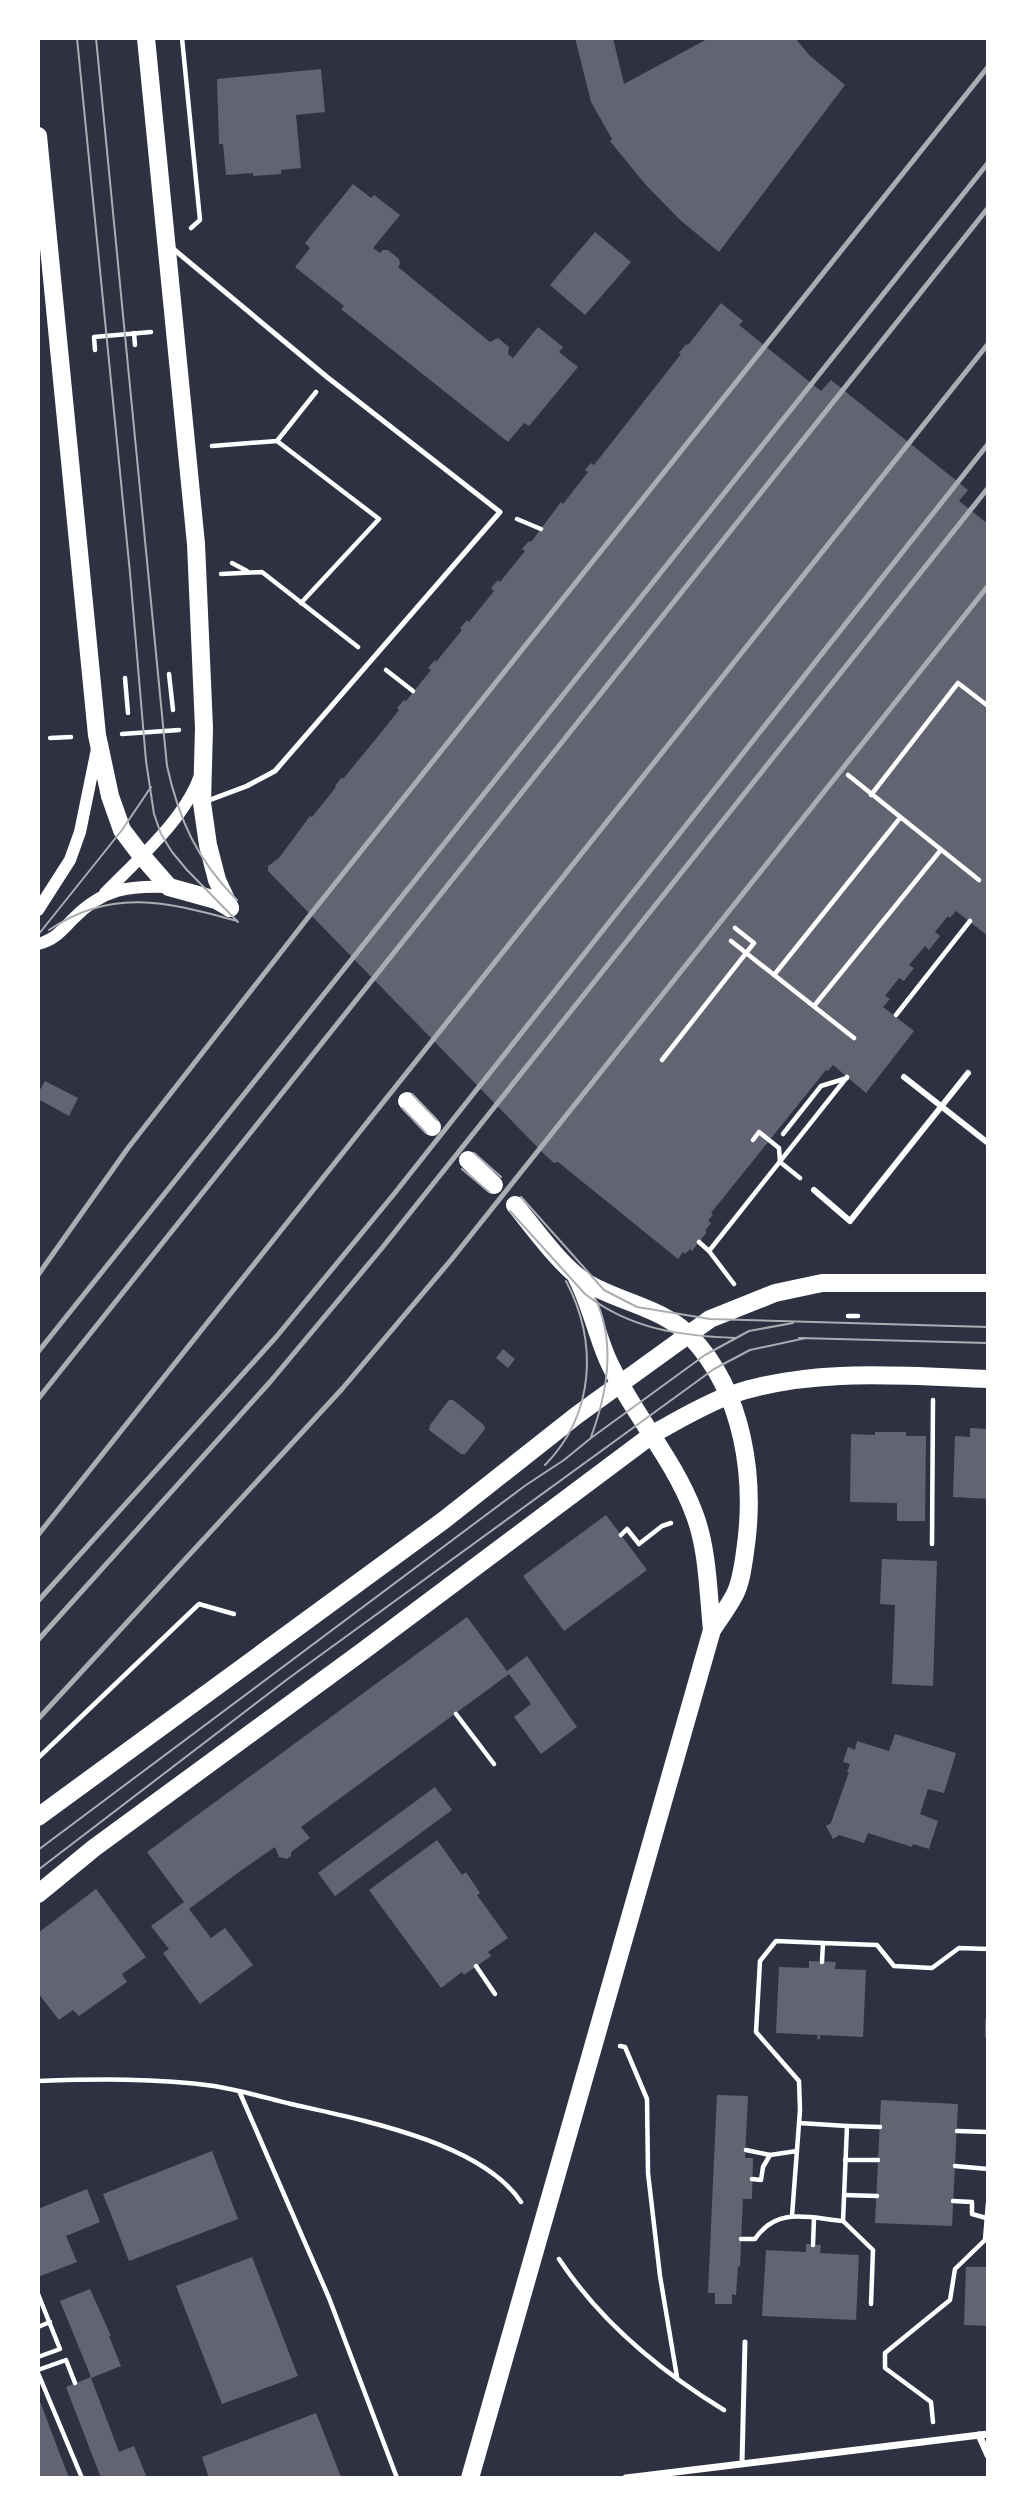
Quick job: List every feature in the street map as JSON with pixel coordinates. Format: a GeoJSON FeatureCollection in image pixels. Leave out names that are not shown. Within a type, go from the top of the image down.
{"type":"FeatureCollection","features":[{"type":"Feature","properties":{"kind":"main road"},"geometry":{"type":"LineString","coordinates":[[38,136],[98,745],[110,796],[122,830],[169,887],[216,900],[230,908],[217,880],[202,803],[205,761],[196,544],[146,38]]}},
{"type":"Feature","properties":{"kind":"main road"},"geometry":{"type":"LineString","coordinates":[[407,1101],[432,1127]]}},
{"type":"Feature","properties":{"kind":"main road"},"geometry":{"type":"LineString","coordinates":[[468,1160],[494,1185]]}},
{"type":"Feature","properties":{"kind":"main road"},"geometry":{"type":"LineString","coordinates":[[515,1205],[575,1275],[585,1294],[607,1357],[684,1489],[695,1514],[702,1542],[712,1630]]}},
{"type":"Feature","properties":{"kind":"main road"},"geometry":{"type":"LineString","coordinates":[[470,2477],[712,1630],[736,1593],[748,1534],[750,1499],[746,1453],[728,1396],[705,1356],[690,1336],[655,1311],[589,1284],[575,1275]]}},
{"type":"Feature","properties":{"kind":"main road"},"geometry":{"type":"LineString","coordinates":[[38,1817],[433,1528],[621,1384],[710,1320],[775,1293],[822,1283],[988,1283]]}},
{"type":"Feature","properties":{"kind":"main road"},"geometry":{"type":"LineString","coordinates":[[38,1894],[94,1847],[363,1651],[653,1434],[728,1396],[785,1381],[816,1377],[988,1379]]}},
{"type":"Feature","properties":{"kind":"street"},"geometry":{"type":"LineString","coordinates":[[38,910],[57,883],[80,832],[98,745]]}},
{"type":"Feature","properties":{"kind":"street"},"geometry":{"type":"LineString","coordinates":[[38,944],[52,941],[76,916],[105,893],[179,814],[193,794],[205,761]]}},
{"type":"Feature","properties":{"kind":"street"},"geometry":{"type":"LineString","coordinates":[[105,893],[142,885],[169,887]]}},
{"type":"Feature","properties":{"kind":"street"},"geometry":{"type":"LineString","coordinates":[[814,1190],[850,1221],[968,1073]]}},
{"type":"Feature","properties":{"kind":"street"},"geometry":{"type":"LineString","coordinates":[[904,1077],[988,1143]]}},
{"type":"Feature","properties":{"kind":"street"},"geometry":{"type":"LineString","coordinates":[[626,2477],[983,2435],[988,2455]]}},
{"type":"Feature","properties":{"kind":"lane"},"geometry":{"type":"LineString","coordinates":[[168,245],[327,377],[500,512],[275,771],[247,786],[202,803]]}},
{"type":"Feature","properties":{"kind":"lane"},"geometry":{"type":"LineString","coordinates":[[742,2463],[745,2342]]}},
{"type":"Feature","properties":{"kind":"path"},"geometry":{"type":"LineString","coordinates":[[168,245],[200,220],[182,38]]}},
{"type":"Feature","properties":{"kind":"path"},"geometry":{"type":"LineString","coordinates":[[95,350],[94,337],[176,329]]}},
{"type":"Feature","properties":{"kind":"path"},"geometry":{"type":"LineString","coordinates":[[134,333],[135,345]]}},
{"type":"Feature","properties":{"kind":"path"},"geometry":{"type":"LineString","coordinates":[[276,441],[327,377]]}},
{"type":"Feature","properties":{"kind":"path"},"geometry":{"type":"LineString","coordinates":[[187,448],[276,441],[379,519],[301,603]]}},
{"type":"Feature","properties":{"kind":"path"},"geometry":{"type":"LineString","coordinates":[[232,563],[249,573],[262,572],[413,691]]}},
{"type":"Feature","properties":{"kind":"path"},"geometry":{"type":"LineString","coordinates":[[169,674],[173,710]]}},
{"type":"Feature","properties":{"kind":"path"},"geometry":{"type":"LineString","coordinates":[[125,678],[128,713]]}},
{"type":"Feature","properties":{"kind":"path"},"geometry":{"type":"LineString","coordinates":[[871,795],[958,684],[988,706]]}},
{"type":"Feature","properties":{"kind":"path"},"geometry":{"type":"LineString","coordinates":[[121,734],[163,731]]}},
{"type":"Feature","properties":{"kind":"path"},"geometry":{"type":"LineString","coordinates":[[848,775],[979,880]]}},
{"type":"Feature","properties":{"kind":"path"},"geometry":{"type":"LineString","coordinates":[[774,975],[900,818]]}},
{"type":"Feature","properties":{"kind":"path"},"geometry":{"type":"LineString","coordinates":[[814,1006],[940,850]]}},
{"type":"Feature","properties":{"kind":"path"},"geometry":{"type":"LineString","coordinates":[[896,1015],[970,921]]}},
{"type":"Feature","properties":{"kind":"path"},"geometry":{"type":"LineString","coordinates":[[662,1060],[754,943],[735,928]]}},
{"type":"Feature","properties":{"kind":"path"},"geometry":{"type":"LineString","coordinates":[[732,941],[854,1038]]}},
{"type":"Feature","properties":{"kind":"path"},"geometry":{"type":"LineString","coordinates":[[709,1251],[847,1077],[821,1086],[783,1134]]}},
{"type":"Feature","properties":{"kind":"path"},"geometry":{"type":"LineString","coordinates":[[753,1140],[759,1132],[779,1148],[780,1162],[814,1190]]}},
{"type":"Feature","properties":{"kind":"path"},"geometry":{"type":"LineString","coordinates":[[752,1182],[759,1188]]}},
{"type":"Feature","properties":{"kind":"path"},"geometry":{"type":"LineString","coordinates":[[699,1242],[709,1251],[748,1303]]}},
{"type":"Feature","properties":{"kind":"path"},"geometry":{"type":"LineString","coordinates":[[848,1316],[858,1316]]}},
{"type":"Feature","properties":{"kind":"path"},"geometry":{"type":"LineString","coordinates":[[932,1544],[933,1378]]}},
{"type":"Feature","properties":{"kind":"path"},"geometry":{"type":"LineString","coordinates":[[621,1535],[628,1529],[639,1544],[654,1533]]}},
{"type":"Feature","properties":{"kind":"path"},"geometry":{"type":"LineString","coordinates":[[38,1758],[199,1604],[234,1614]]}},
{"type":"Feature","properties":{"kind":"path"},"geometry":{"type":"LineString","coordinates":[[456,1714],[495,1764]]}},
{"type":"Feature","properties":{"kind":"path"},"geometry":{"type":"LineString","coordinates":[[792,2216],[799,2123],[799,2081],[756,2032],[760,1961],[776,1941],[877,1945],[894,1966],[932,1968],[959,1948],[988,1949]]}},
{"type":"Feature","properties":{"kind":"path"},"geometry":{"type":"LineString","coordinates":[[822,1962],[823,1943]]}},
{"type":"Feature","properties":{"kind":"path"},"geometry":{"type":"LineString","coordinates":[[476,1966],[495,1994]]}},
{"type":"Feature","properties":{"kind":"path"},"geometry":{"type":"LineString","coordinates":[[597,2038],[625,2047],[647,2099],[648,2173],[660,2276],[677,2378]]}},
{"type":"Feature","properties":{"kind":"path"},"geometry":{"type":"LineString","coordinates":[[38,2081],[135,2080],[213,2086],[422,2137],[470,2160],[513,2190],[571,2277],[616,2328],[677,2378],[743,2421]]}},
{"type":"Feature","properties":{"kind":"path"},"geometry":{"type":"LineString","coordinates":[[240,2092],[329,2298],[397,2477]]}},
{"type":"Feature","properties":{"kind":"path"},"geometry":{"type":"LineString","coordinates":[[799,2123],[880,2127]]}},
{"type":"Feature","properties":{"kind":"path"},"geometry":{"type":"LineString","coordinates":[[843,2221],[847,2126]]}},
{"type":"Feature","properties":{"kind":"path"},"geometry":{"type":"LineString","coordinates":[[957,2131],[988,2132]]}},
{"type":"Feature","properties":{"kind":"path"},"geometry":{"type":"LineString","coordinates":[[746,2150],[770,2155],[797,2151]]}},
{"type":"Feature","properties":{"kind":"path"},"geometry":{"type":"LineString","coordinates":[[752,2179],[761,2180],[763,2167],[770,2155]]}},
{"type":"Feature","properties":{"kind":"path"},"geometry":{"type":"LineString","coordinates":[[845,2160],[878,2160]]}},
{"type":"Feature","properties":{"kind":"path"},"geometry":{"type":"LineString","coordinates":[[955,2166],[988,2169]]}},
{"type":"Feature","properties":{"kind":"path"},"geometry":{"type":"LineString","coordinates":[[844,2195],[877,2196]]}},
{"type":"Feature","properties":{"kind":"path"},"geometry":{"type":"LineString","coordinates":[[953,2202],[972,2202],[972,2214],[986,2218]]}},
{"type":"Feature","properties":{"kind":"path"},"geometry":{"type":"LineString","coordinates":[[935,2441],[931,2402],[890,2374],[885,2368],[885,2353],[950,2300],[955,2269],[986,2240],[988,2203]]}},
{"type":"Feature","properties":{"kind":"path"},"geometry":{"type":"LineString","coordinates":[[741,2239],[755,2239],[762,2229],[775,2220],[792,2216],[843,2221],[873,2250],[871,2304]]}},
{"type":"Feature","properties":{"kind":"path"},"geometry":{"type":"LineString","coordinates":[[813,2245],[814,2218]]}},
{"type":"Feature","properties":{"kind":"path"},"geometry":{"type":"LineString","coordinates":[[38,2294],[60,2349],[38,2357]]}},
{"type":"Feature","properties":{"kind":"path"},"geometry":{"type":"LineString","coordinates":[[38,2327],[50,2322]]}},
{"type":"Feature","properties":{"kind":"path"},"geometry":{"type":"LineString","coordinates":[[75,2383],[66,2360],[38,2371],[82,2477]]}},
{"type":"Feature","properties":{"kind":"building"},"geometry":{"type":"Polygon","coordinates":[[[575,38],[613,38],[624,84],[709,38],[795,38],[810,56],[845,85],[719,252],[680,220],[645,184],[610,141],[612,139],[591,102],[575,38]]]}},
{"type":"Feature","properties":{"kind":"building"},"geometry":{"type":"Polygon","coordinates":[[[321,69],[325,112],[296,115],[301,168],[281,170],[281,174],[226,175],[223,144],[219,144],[217,79],[321,69]]]}},
{"type":"Feature","properties":{"kind":"building"},"geometry":{"type":"Polygon","coordinates":[[[353,184],[371,198],[374,195],[400,215],[373,248],[380,253],[388,250],[399,259],[398,267],[490,342],[498,338],[509,347],[508,354],[513,358],[538,327],[563,347],[559,352],[578,367],[529,426],[524,423],[508,442],[341,309],[344,306],[295,267],[310,248],[305,243],[353,184]]]}},
{"type":"Feature","properties":{"kind":"building"},"geometry":{"type":"Polygon","coordinates":[[[595,232],[631,262],[585,315],[550,285],[595,232]]]}},
{"type":"Feature","properties":{"kind":"building"},"geometry":{"type":"Polygon","coordinates":[[[721,303],[743,321],[739,325],[821,391],[831,380],[968,490],[959,501],[988,524],[988,936],[956,911],[950,918],[948,916],[935,932],[940,936],[929,950],[925,946],[909,965],[914,968],[904,981],[899,978],[885,996],[890,999],[883,1007],[914,1031],[866,1093],[833,1065],[826,1070],[711,1213],[713,1215],[708,1220],[711,1223],[705,1231],[707,1232],[692,1251],[690,1249],[685,1254],[683,1252],[678,1259],[558,1162],[554,1163],[545,1155],[268,871],[268,866],[279,858],[310,816],[312,817],[342,777],[343,779],[375,740],[399,710],[397,708],[431,670],[428,668],[435,660],[436,662],[462,630],[460,628],[467,620],[469,622],[494,591],[491,588],[498,580],[500,582],[525,551],[522,549],[531,542],[561,502],[563,504],[588,472],[585,470],[591,463],[594,465],[686,344],[688,345],[721,303]]]}},
{"type":"Feature","properties":{"kind":"building"},"geometry":{"type":"Polygon","coordinates":[[[45,1081],[78,1098],[69,1116],[38,1099],[38,1093],[45,1081]]]}},
{"type":"Feature","properties":{"kind":"building"},"geometry":{"type":"Polygon","coordinates":[[[503,1349],[515,1359],[508,1368],[496,1358],[503,1349]]]}},
{"type":"Feature","properties":{"kind":"building"},"geometry":{"type":"Polygon","coordinates":[[[449,1400],[453,1400],[484,1425],[485,1429],[465,1454],[461,1454],[429,1430],[449,1400]]]}},
{"type":"Feature","properties":{"kind":"building"},"geometry":{"type":"Polygon","coordinates":[[[970,1428],[988,1429],[988,1499],[953,1497],[955,1436],[970,1437],[970,1428]]]}},
{"type":"Feature","properties":{"kind":"building"},"geometry":{"type":"Polygon","coordinates":[[[875,1432],[906,1432],[906,1436],[926,1436],[925,1521],[897,1521],[897,1503],[850,1502],[851,1434],[875,1435],[875,1432]]]}},
{"type":"Feature","properties":{"kind":"building"},"geometry":{"type":"Polygon","coordinates":[[[606,1515],[647,1570],[564,1631],[523,1576],[606,1515]]]}},
{"type":"Feature","properties":{"kind":"building"},"geometry":{"type":"Polygon","coordinates":[[[882,1559],[937,1561],[933,1686],[892,1684],[895,1605],[880,1604],[882,1559]]]}},
{"type":"Feature","properties":{"kind":"building"},"geometry":{"type":"Polygon","coordinates":[[[467,1617],[507,1671],[527,1656],[577,1727],[541,1754],[514,1717],[531,1704],[509,1674],[301,1827],[310,1838],[291,1852],[287,1859],[279,1857],[275,1847],[239,1872],[189,1909],[211,1938],[225,1928],[253,1965],[200,2004],[163,1953],[169,1949],[151,1926],[184,1902],[147,1852],[467,1617]]]}},
{"type":"Feature","properties":{"kind":"building"},"geometry":{"type":"Polygon","coordinates":[[[895,1734],[956,1753],[944,1793],[928,1789],[920,1814],[938,1821],[929,1849],[913,1844],[912,1847],[868,1833],[864,1843],[839,1835],[833,1839],[826,1826],[831,1823],[849,1772],[850,1764],[843,1762],[848,1747],[855,1750],[857,1741],[889,1751],[895,1734]]]}},
{"type":"Feature","properties":{"kind":"building"},"geometry":{"type":"Polygon","coordinates":[[[435,1787],[452,1810],[335,1896],[318,1873],[435,1787]]]}},
{"type":"Feature","properties":{"kind":"building"},"geometry":{"type":"Polygon","coordinates":[[[437,1840],[462,1875],[466,1872],[480,1893],[477,1895],[508,1938],[488,1952],[491,1956],[464,1975],[462,1972],[441,1988],[369,1890],[437,1840]]]}},
{"type":"Feature","properties":{"kind":"building"},"geometry":{"type":"Polygon","coordinates":[[[96,1889],[146,1957],[122,1974],[127,1982],[79,2016],[73,2010],[59,2020],[38,1993],[38,1933],[96,1889]]]}},
{"type":"Feature","properties":{"kind":"building"},"geometry":{"type":"Polygon","coordinates":[[[809,1961],[836,1962],[835,1969],[866,1970],[863,2037],[820,2035],[820,2039],[817,2039],[818,2035],[776,2033],[779,1967],[809,1968],[809,1961]]]}},
{"type":"Feature","properties":{"kind":"building"},"geometry":{"type":"Polygon","coordinates":[[[985,2019],[988,2019],[988,2038],[985,2037],[985,2019]]]}},
{"type":"Feature","properties":{"kind":"building"},"geometry":{"type":"Polygon","coordinates":[[[717,2095],[748,2096],[745,2158],[753,2158],[752,2199],[743,2199],[740,2267],[738,2266],[736,2295],[732,2294],[732,2304],[715,2304],[715,2293],[708,2293],[717,2095]]]}},
{"type":"Feature","properties":{"kind":"building"},"geometry":{"type":"Polygon","coordinates":[[[881,2100],[958,2104],[952,2226],[875,2223],[881,2100]]]}},
{"type":"Feature","properties":{"kind":"building"},"geometry":{"type":"Polygon","coordinates":[[[212,2151],[238,2219],[129,2261],[103,2194],[212,2151]]]}},
{"type":"Feature","properties":{"kind":"building"},"geometry":{"type":"Polygon","coordinates":[[[87,2189],[100,2222],[66,2236],[77,2262],[38,2277],[38,2209],[87,2189]]]}},
{"type":"Feature","properties":{"kind":"building"},"geometry":{"type":"Polygon","coordinates":[[[806,2244],[821,2245],[820,2253],[859,2255],[856,2320],[762,2316],[766,2250],[806,2252],[806,2244]]]}},
{"type":"Feature","properties":{"kind":"building"},"geometry":{"type":"Polygon","coordinates":[[[252,2257],[298,2376],[222,2404],[176,2286],[252,2257]]]}},
{"type":"Feature","properties":{"kind":"building"},"geometry":{"type":"Polygon","coordinates":[[[966,2267],[988,2267],[988,2326],[964,2325],[966,2267]]]}},
{"type":"Feature","properties":{"kind":"building"},"geometry":{"type":"Polygon","coordinates":[[[90,2289],[121,2366],[91,2378],[119,2452],[134,2446],[147,2478],[101,2478],[66,2387],[91,2377],[60,2301],[90,2289]]]}},
{"type":"Feature","properties":{"kind":"building"},"geometry":{"type":"Polygon","coordinates":[[[39,2399],[69,2478],[38,2478],[39,2399]]]}},
{"type":"Feature","properties":{"kind":"building"},"geometry":{"type":"Polygon","coordinates":[[[316,2413],[341,2477],[209,2478],[202,2457],[316,2413]]]}},
{"type":"Feature","properties":{"kind":"tram line"},"geometry":{"type":"LineString","coordinates":[[77,38],[146,761],[154,814],[161,834],[172,852],[238,922]]}},
{"type":"Feature","properties":{"kind":"tram line"},"geometry":{"type":"LineString","coordinates":[[96,38],[167,766],[177,804],[200,854],[237,900]]}},
{"type":"Feature","properties":{"kind":"tram line"},"geometry":{"type":"LineString","coordinates":[[38,935],[122,830],[151,787]]}},
{"type":"Feature","properties":{"kind":"tram line"},"geometry":{"type":"LineString","coordinates":[[49,930],[73,916],[119,903],[165,904],[237,921]]}},
{"type":"Feature","properties":{"kind":"tram line"},"geometry":{"type":"LineString","coordinates":[[412,1094],[437,1120]]}},
{"type":"Feature","properties":{"kind":"tram line"},"geometry":{"type":"LineString","coordinates":[[402,1108],[426,1133]]}},
{"type":"Feature","properties":{"kind":"tram line"},"geometry":{"type":"LineString","coordinates":[[474,1153],[501,1177]]}},
{"type":"Feature","properties":{"kind":"tram line"},"geometry":{"type":"LineString","coordinates":[[462,1169],[489,1192]]}},
{"type":"Feature","properties":{"kind":"tram line"},"geometry":{"type":"LineString","coordinates":[[521,1197],[604,1290],[637,1307],[710,1319],[988,1327]]}},
{"type":"Feature","properties":{"kind":"tram line"},"geometry":{"type":"LineString","coordinates":[[510,1211],[585,1294],[602,1306],[638,1323],[656,1328],[695,1335],[736,1338]]}},
{"type":"Feature","properties":{"kind":"tram line"},"geometry":{"type":"LineString","coordinates":[[545,1465],[562,1445],[574,1423],[586,1377],[587,1353],[583,1328],[566,1281]]}},
{"type":"Feature","properties":{"kind":"tram line"},"geometry":{"type":"LineString","coordinates":[[591,1437],[605,1386],[607,1368],[605,1332],[595,1298]]}},
{"type":"Feature","properties":{"kind":"tram line"},"geometry":{"type":"LineString","coordinates":[[38,1850],[526,1485],[564,1460],[705,1355],[749,1331],[793,1323]]}},
{"type":"Feature","properties":{"kind":"tram line"},"geometry":{"type":"LineString","coordinates":[[799,1338],[988,1343]]}},
{"type":"Feature","properties":{"kind":"tram line"},"geometry":{"type":"LineString","coordinates":[[38,1870],[289,1678],[714,1369],[750,1350],[806,1338]]}},
{"type":"Feature","properties":{"kind":"railway"},"geometry":{"type":"LineString","coordinates":[[38,1275],[128,1148],[310,915],[988,67]]}},
{"type":"Feature","properties":{"kind":"railway"},"geometry":{"type":"LineString","coordinates":[[38,1352],[988,163]]}},
{"type":"Feature","properties":{"kind":"railway"},"geometry":{"type":"LineString","coordinates":[[38,1399],[988,208]]}},
{"type":"Feature","properties":{"kind":"railway"},"geometry":{"type":"LineString","coordinates":[[38,1535],[988,344]]}},
{"type":"Feature","properties":{"kind":"railway"},"geometry":{"type":"LineString","coordinates":[[38,1601],[277,1336],[394,1194],[988,444]]}},
{"type":"Feature","properties":{"kind":"railway"},"geometry":{"type":"LineString","coordinates":[[38,1640],[270,1382],[382,1248],[988,488]]}},
{"type":"Feature","properties":{"kind":"railway"},"geometry":{"type":"LineString","coordinates":[[38,1719],[342,1389],[451,1260],[988,586]]}}]}
